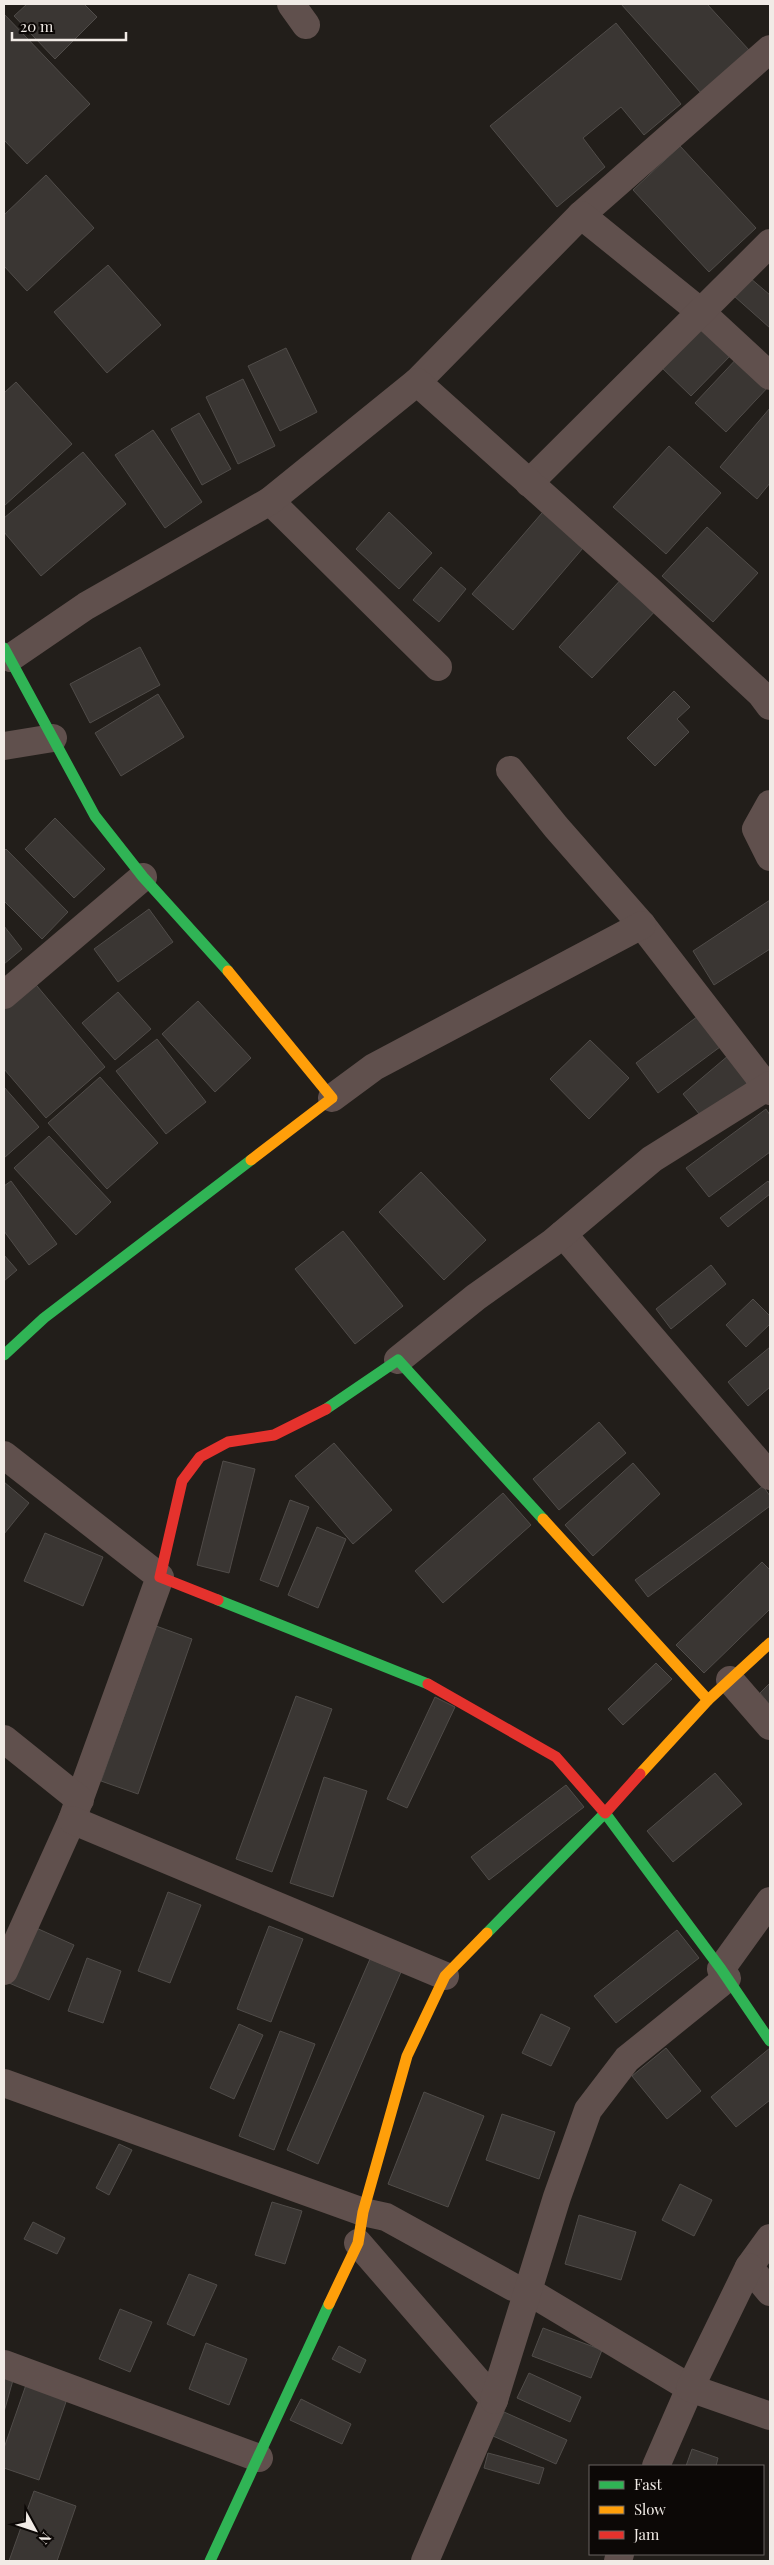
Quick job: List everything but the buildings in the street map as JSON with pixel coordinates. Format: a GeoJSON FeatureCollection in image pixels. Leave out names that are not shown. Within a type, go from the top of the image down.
{"type":"FeatureCollection","features":[{"type":"Feature","properties":{"kind":"street"},"geometry":{"type":"LineString","coordinates":[[332,1098],[204,942],[143,877],[96,816],[7,653],[270,501],[417,382],[581,216],[770,49]]}},
{"type":"Feature","properties":{"kind":"street"},"geometry":{"type":"LineString","coordinates":[[581,216],[702,313],[770,376]]}},
{"type":"Feature","properties":{"kind":"street"},"geometry":{"type":"LineString","coordinates":[[529,483],[702,313],[770,243]]}},
{"type":"Feature","properties":{"kind":"street"},"geometry":{"type":"LineString","coordinates":[[417,382],[529,483],[767,691]]}},
{"type":"Feature","properties":{"kind":"street"},"geometry":{"type":"LineString","coordinates":[[270,501],[438,667]]}},
{"type":"Feature","properties":{"kind":"street"},"geometry":{"type":"LineString","coordinates":[[4,746],[53,738]]}},
{"type":"Feature","properties":{"kind":"street"},"geometry":{"type":"LineString","coordinates":[[4,1971],[76,1810],[160,1577],[182,1481],[200,1457],[228,1442],[274,1434],[319,1414],[398,1360],[476,1297],[563,1234],[652,1159],[769,1088],[642,924],[556,827],[510,770]]}},
{"type":"Feature","properties":{"kind":"street"},"geometry":{"type":"LineString","coordinates":[[770,804],[756,829],[770,857]]}},
{"type":"Feature","properties":{"kind":"street"},"geometry":{"type":"LineString","coordinates":[[4,995],[143,877]]}},
{"type":"Feature","properties":{"kind":"street"},"geometry":{"type":"LineString","coordinates":[[4,1355],[44,1318],[374,1067],[642,924]]}},
{"type":"Feature","properties":{"kind":"street"},"geometry":{"type":"LineString","coordinates":[[563,1234],[770,1476]]}},
{"type":"Feature","properties":{"kind":"street"},"geometry":{"type":"LineString","coordinates":[[398,1360],[708,1700]]}},
{"type":"Feature","properties":{"kind":"street"},"geometry":{"type":"LineString","coordinates":[[4,1455],[160,1577],[420,1680],[556,1757],[605,1813],[724,1974],[770,2041]]}},
{"type":"Feature","properties":{"kind":"street"},"geometry":{"type":"LineString","coordinates":[[210,2561],[358,2243],[364,2212],[407,2056],[446,1976],[605,1813],[708,1700],[770,1643]]}},
{"type":"Feature","properties":{"kind":"street"},"geometry":{"type":"LineString","coordinates":[[730,1680],[770,1726]]}},
{"type":"Feature","properties":{"kind":"street"},"geometry":{"type":"LineString","coordinates":[[4,1739],[76,1810],[446,1976]]}},
{"type":"Feature","properties":{"kind":"street"},"geometry":{"type":"LineString","coordinates":[[425,2561],[494,2400],[557,2197],[588,2110],[627,2059],[724,1974],[770,1901]]}},
{"type":"Feature","properties":{"kind":"street"},"geometry":{"type":"LineString","coordinates":[[4,2083],[364,2212],[386,2218],[513,2286],[528,2291],[690,2388],[770,2416]]}},
{"type":"Feature","properties":{"kind":"street"},"geometry":{"type":"LineString","coordinates":[[656,2465],[690,2388],[749,2267],[770,2238]]}},
{"type":"Feature","properties":{"kind":"street"},"geometry":{"type":"LineString","coordinates":[[358,2243],[494,2400]]}},
{"type":"Feature","properties":{"kind":"street"},"geometry":{"type":"LineString","coordinates":[[749,2267],[770,2292]]}},
{"type":"Feature","properties":{"kind":"street"},"geometry":{"type":"LineString","coordinates":[[4,2364],[258,2458]]}},
{"type":"Feature","properties":{"kind":"traffic: fast"},"geometry":{"type":"LineString","coordinates":[[4,648],[95,816],[143,877],[228,971]]}},
{"type":"Feature","properties":{"kind":"traffic: fast"},"geometry":{"type":"LineString","coordinates":[[4,1355],[44,1318],[251,1160]]}},
{"type":"Feature","properties":{"kind":"traffic: fast"},"geometry":{"type":"LineString","coordinates":[[326,1409],[398,1360],[543,1519]]}},
{"type":"Feature","properties":{"kind":"traffic: fast"},"geometry":{"type":"LineString","coordinates":[[218,1600],[428,1684]]}},
{"type":"Feature","properties":{"kind":"traffic: fast"},"geometry":{"type":"LineString","coordinates":[[487,1933],[605,1813],[721,1969],[770,2041]]}},
{"type":"Feature","properties":{"kind":"traffic: fast"},"geometry":{"type":"LineString","coordinates":[[210,2561],[329,2304]]}},
{"type":"Feature","properties":{"kind":"traffic: slow"},"geometry":{"type":"LineString","coordinates":[[228,971],[332,1098],[251,1160]]}},
{"type":"Feature","properties":{"kind":"traffic: slow"},"geometry":{"type":"LineString","coordinates":[[543,1519],[708,1700]]}},
{"type":"Feature","properties":{"kind":"traffic: slow"},"geometry":{"type":"LineString","coordinates":[[640,1774],[708,1700],[770,1643]]}},
{"type":"Feature","properties":{"kind":"traffic: slow"},"geometry":{"type":"LineString","coordinates":[[329,2304],[358,2243],[363,2212],[407,2056],[445,1976],[487,1933]]}},
{"type":"Feature","properties":{"kind":"traffic: jam"},"geometry":{"type":"LineString","coordinates":[[218,1600],[160,1577],[182,1481],[200,1457],[228,1442],[274,1435],[326,1409]]}},
{"type":"Feature","properties":{"kind":"traffic: jam"},"geometry":{"type":"LineString","coordinates":[[428,1684],[556,1757],[605,1813],[640,1774]]}}]}
